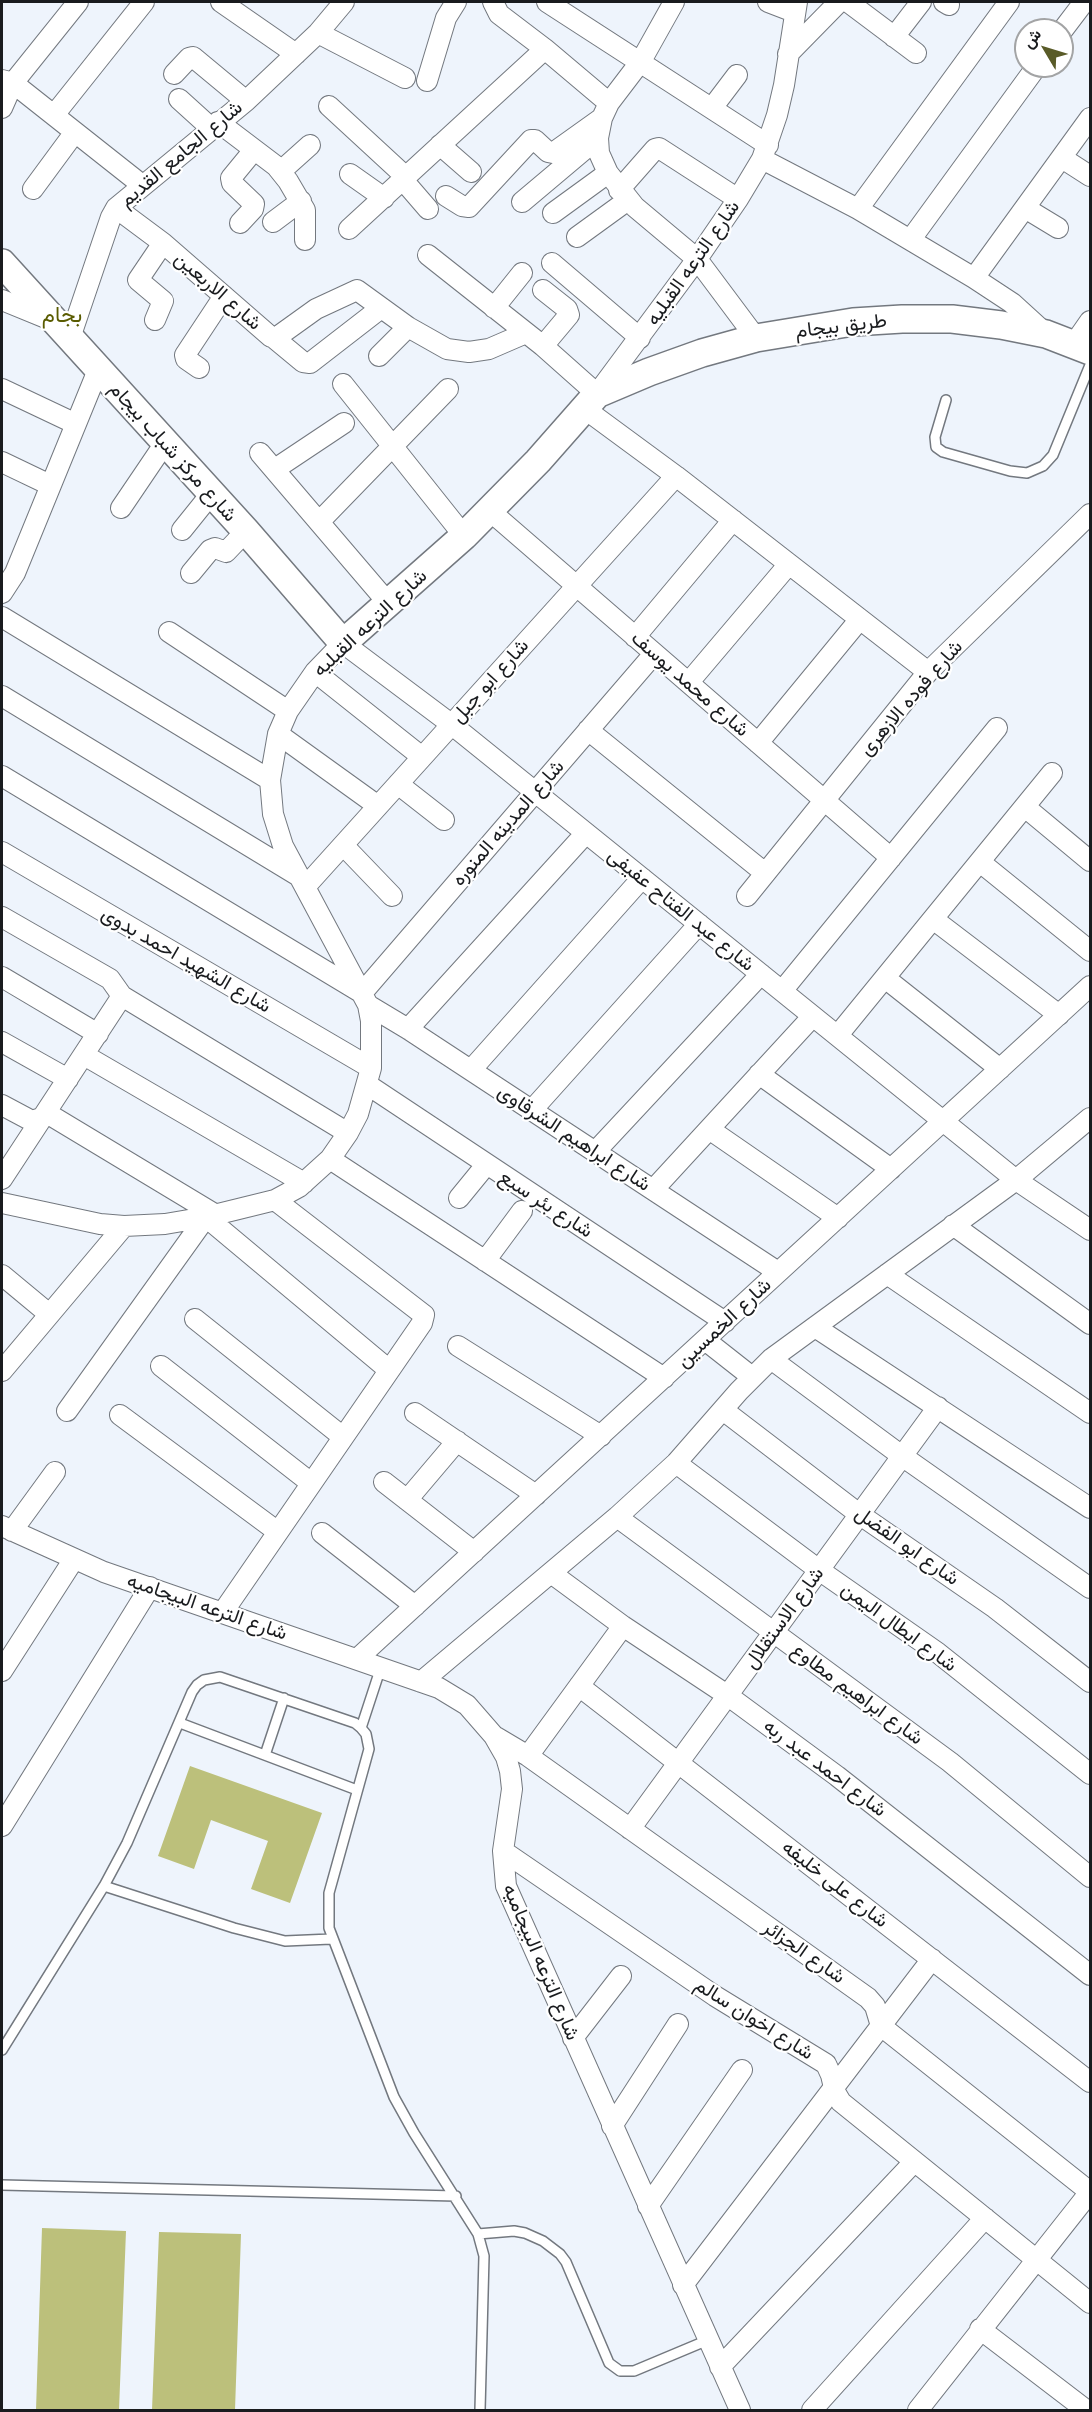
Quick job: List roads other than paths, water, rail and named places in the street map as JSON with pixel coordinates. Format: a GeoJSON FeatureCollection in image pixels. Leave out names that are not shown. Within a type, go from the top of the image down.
{"type":"FeatureCollection","features":[{"type":"Feature","properties":{"kind":"main road","name":"شارع مركز شباب بيجام"},"geometry":{"type":"LineString","coordinates":[[2,263],[246,531],[343,643]]}},
{"type":"Feature","properties":{"kind":"main road","name":"طريق بيجام"},"geometry":{"type":"LineString","coordinates":[[591,402],[649,372],[691,356],[756,338],[843,323],[952,319],[1046,334],[1082,347]]}},
{"type":"Feature","properties":{"kind":"main road","name":"شارع الترعه القبليه"},"geometry":{"type":"LineString","coordinates":[[343,643],[465,536],[591,402]]}},
{"type":"Feature","properties":{"kind":"street"},"geometry":{"type":"LineString","coordinates":[[2,108],[7,82],[76,2]]}},
{"type":"Feature","properties":{"kind":"street"},"geometry":{"type":"LineString","coordinates":[[54,115],[144,2]]}},
{"type":"Feature","properties":{"kind":"street"},"geometry":{"type":"LineString","coordinates":[[221,2],[296,54]]}},
{"type":"Feature","properties":{"kind":"street","name":"شارع الجامع القديم"},"geometry":{"type":"LineString","coordinates":[[61,330],[116,208],[246,101],[318,33],[344,2]]}},
{"type":"Feature","properties":{"kind":"street"},"geometry":{"type":"LineString","coordinates":[[428,81],[446,18],[456,2]]}},
{"type":"Feature","properties":{"kind":"street"},"geometry":{"type":"LineString","coordinates":[[493,2],[499,14],[545,49],[606,110]]}},
{"type":"Feature","properties":{"kind":"street"},"geometry":{"type":"LineString","coordinates":[[547,2],[712,108],[765,152],[911,239],[1012,303],[1046,334]]}},
{"type":"Feature","properties":{"kind":"street"},"geometry":{"type":"LineString","coordinates":[[446,196],[462,206],[469,207],[531,140],[535,140],[548,152],[553,153],[606,110],[641,61],[674,2]]}},
{"type":"Feature","properties":{"kind":"street"},"geometry":{"type":"LineString","coordinates":[[768,2],[796,7]]}},
{"type":"Feature","properties":{"kind":"street"},"geometry":{"type":"LineString","coordinates":[[788,54],[839,2]]}},
{"type":"Feature","properties":{"kind":"street"},"geometry":{"type":"LineString","coordinates":[[848,2],[916,53]]}},
{"type":"Feature","properties":{"kind":"street"},"geometry":{"type":"LineString","coordinates":[[894,37],[921,2]]}},
{"type":"Feature","properties":{"kind":"street"},"geometry":{"type":"LineString","coordinates":[[858,209],[1009,2]]}},
{"type":"Feature","properties":{"kind":"street"},"geometry":{"type":"LineString","coordinates":[[1072,18],[1084,2]]}},
{"type":"Feature","properties":{"kind":"street","name":"شارع الترعه القبليه"},"geometry":{"type":"LineString","coordinates":[[591,402],[697,259],[738,199],[765,152],[780,105],[796,7]]}},
{"type":"Feature","properties":{"kind":"street"},"geometry":{"type":"LineString","coordinates":[[318,33],[405,78]]}},
{"type":"Feature","properties":{"kind":"street"},"geometry":{"type":"LineString","coordinates":[[349,230],[545,49]]}},
{"type":"Feature","properties":{"kind":"street"},"geometry":{"type":"LineString","coordinates":[[174,74],[189,58],[193,57],[246,101]]}},
{"type":"Feature","properties":{"kind":"street"},"geometry":{"type":"LineString","coordinates":[[712,108],[737,75]]}},
{"type":"Feature","properties":{"kind":"street"},"geometry":{"type":"LineString","coordinates":[[911,239],[1028,78]]}},
{"type":"Feature","properties":{"kind":"street"},"geometry":{"type":"LineString","coordinates":[[7,82],[54,115],[142,185]]}},
{"type":"Feature","properties":{"kind":"street"},"geometry":{"type":"LineString","coordinates":[[178,99],[254,150],[280,171],[305,210],[305,240]]}},
{"type":"Feature","properties":{"kind":"street"},"geometry":{"type":"LineString","coordinates":[[329,106],[404,179],[428,209]]}},
{"type":"Feature","properties":{"kind":"street"},"geometry":{"type":"LineString","coordinates":[[606,110],[598,138],[599,153],[608,173],[624,195],[697,259],[756,338]]}},
{"type":"Feature","properties":{"kind":"street"},"geometry":{"type":"LineString","coordinates":[[974,278],[1090,118]]}},
{"type":"Feature","properties":{"kind":"street"},"geometry":{"type":"LineString","coordinates":[[33,189],[75,132]]}},
{"type":"Feature","properties":{"kind":"street"},"geometry":{"type":"LineString","coordinates":[[522,202],[598,138]]}},
{"type":"Feature","properties":{"kind":"street"},"geometry":{"type":"LineString","coordinates":[[280,171],[310,145]]}},
{"type":"Feature","properties":{"kind":"street"},"geometry":{"type":"LineString","coordinates":[[440,145],[471,172]]}},
{"type":"Feature","properties":{"kind":"street"},"geometry":{"type":"LineString","coordinates":[[577,237],[624,195],[654,149],[659,148],[738,199]]}},
{"type":"Feature","properties":{"kind":"street"},"geometry":{"type":"LineString","coordinates":[[240,223],[253,209],[254,204],[232,183],[231,178],[254,150]]}},
{"type":"Feature","properties":{"kind":"street"},"geometry":{"type":"LineString","coordinates":[[1062,158],[1090,176]]}},
{"type":"Feature","properties":{"kind":"street"},"geometry":{"type":"LineString","coordinates":[[553,213],[608,173]]}},
{"type":"Feature","properties":{"kind":"street"},"geometry":{"type":"LineString","coordinates":[[350,174],[384,198]]}},
{"type":"Feature","properties":{"kind":"street"},"geometry":{"type":"LineString","coordinates":[[273,222],[301,201]]}},
{"type":"Feature","properties":{"kind":"street","name":"شارع الاربعين"},"geometry":{"type":"LineString","coordinates":[[116,208],[163,243],[274,338],[316,309],[355,291],[361,291],[408,327],[447,349],[470,352],[489,349],[526,333]]}},
{"type":"Feature","properties":{"kind":"street"},"geometry":{"type":"LineString","coordinates":[[1025,208],[1058,228]]}},
{"type":"Feature","properties":{"kind":"street"},"geometry":{"type":"LineString","coordinates":[[155,320],[163,301],[138,280],[163,243]]}},
{"type":"Feature","properties":{"kind":"street"},"geometry":{"type":"LineString","coordinates":[[428,255],[543,346],[591,402],[676,476],[928,672]]}},
{"type":"Feature","properties":{"kind":"street"},"geometry":{"type":"LineString","coordinates":[[552,263],[640,338]]}},
{"type":"Feature","properties":{"kind":"street"},"geometry":{"type":"LineString","coordinates":[[494,308],[522,273]]}},
{"type":"Feature","properties":{"kind":"street"},"geometry":{"type":"LineString","coordinates":[[543,290],[567,309],[569,315],[543,346]]}},
{"type":"Feature","properties":{"kind":"street"},"geometry":{"type":"LineString","coordinates":[[199,368],[186,359],[186,354],[224,296]]}},
{"type":"Feature","properties":{"kind":"street"},"geometry":{"type":"LineString","coordinates":[[2,300],[61,330]]}},
{"type":"Feature","properties":{"kind":"street"},"geometry":{"type":"LineString","coordinates":[[274,338],[303,362],[308,363],[381,308]]}},
{"type":"Feature","properties":{"kind":"street"},"geometry":{"type":"LineString","coordinates":[[1082,347],[1090,321]]}},
{"type":"Feature","properties":{"kind":"street"},"geometry":{"type":"LineString","coordinates":[[379,356],[408,327]]}},
{"type":"Feature","properties":{"kind":"street"},"geometry":{"type":"LineString","coordinates":[[2,593],[8,570],[50,485],[98,370]]}},
{"type":"Feature","properties":{"kind":"street"},"geometry":{"type":"LineString","coordinates":[[343,384],[465,536]]}},
{"type":"Feature","properties":{"kind":"street"},"geometry":{"type":"LineString","coordinates":[[2,389],[76,424]]}},
{"type":"Feature","properties":{"kind":"street"},"geometry":{"type":"LineString","coordinates":[[319,522],[448,389]]}},
{"type":"Feature","properties":{"kind":"street"},"geometry":{"type":"LineString","coordinates":[[274,469],[344,423]]}},
{"type":"Feature","properties":{"kind":"street"},"geometry":{"type":"LineString","coordinates":[[121,508],[165,443]]}},
{"type":"Feature","properties":{"kind":"street"},"geometry":{"type":"LineString","coordinates":[[260,453],[389,604]]}},
{"type":"Feature","properties":{"kind":"street"},"geometry":{"type":"LineString","coordinates":[[2,462],[50,485]]}},
{"type":"Feature","properties":{"kind":"street","name":"شارع ابو جبل"},"geometry":{"type":"LineString","coordinates":[[302,881],[343,845],[676,476]]}},
{"type":"Feature","properties":{"kind":"street"},"geometry":{"type":"LineString","coordinates":[[182,530],[211,494]]}},
{"type":"Feature","properties":{"kind":"street","name":"شارع محمد يوسف"},"geometry":{"type":"LineString","coordinates":[[490,511],[891,858]]}},
{"type":"Feature","properties":{"kind":"street","name":"شارع فوده الازهرى"},"geometry":{"type":"LineString","coordinates":[[747,896],[928,672],[1090,514]]}},
{"type":"Feature","properties":{"kind":"street"},"geometry":{"type":"LineString","coordinates":[[635,637],[733,520]]}},
{"type":"Feature","properties":{"kind":"street"},"geometry":{"type":"LineString","coordinates":[[191,573],[210,550],[215,548],[226,552],[246,531]]}},
{"type":"Feature","properties":{"kind":"street"},"geometry":{"type":"LineString","coordinates":[[689,682],[789,564]]}},
{"type":"Feature","properties":{"kind":"street"},"geometry":{"type":"LineString","coordinates":[[2,617],[270,780]]}},
{"type":"Feature","properties":{"kind":"street"},"geometry":{"type":"LineString","coordinates":[[758,743],[860,619]]}},
{"type":"Feature","properties":{"kind":"street"},"geometry":{"type":"LineString","coordinates":[[169,632],[288,711]]}},
{"type":"Feature","properties":{"kind":"street","name":"شارع الترعه القبليه"},"geometry":{"type":"LineString","coordinates":[[3,1206],[100,1224],[124,1226],[165,1224],[211,1216],[275,1200],[304,1184],[330,1159],[348,1133],[358,1114],[369,1077],[371,1021],[365,999],[283,846],[273,814],[270,780],[278,734],[288,711],[315,672],[343,643]]}},
{"type":"Feature","properties":{"kind":"street","name":"شارع عبد الفتاح عفيفى"},"geometry":{"type":"LineString","coordinates":[[343,643],[451,724],[1016,1180],[1090,1230]]}},
{"type":"Feature","properties":{"kind":"street","name":"شارع المدينه المنوره"},"geometry":{"type":"LineString","coordinates":[[365,999],[535,792],[654,654]]}},
{"type":"Feature","properties":{"kind":"street"},"geometry":{"type":"LineString","coordinates":[[315,672],[422,757]]}},
{"type":"Feature","properties":{"kind":"street"},"geometry":{"type":"LineString","coordinates":[[2,696],[302,881]]}},
{"type":"Feature","properties":{"kind":"street"},"geometry":{"type":"LineString","coordinates":[[782,991],[997,728]]}},
{"type":"Feature","properties":{"kind":"street"},"geometry":{"type":"LineString","coordinates":[[588,730],[765,873]]}},
{"type":"Feature","properties":{"kind":"street"},"geometry":{"type":"LineString","coordinates":[[278,734],[378,806]]}},
{"type":"Feature","properties":{"kind":"street"},"geometry":{"type":"LineString","coordinates":[[838,1035],[1052,773]]}},
{"type":"Feature","properties":{"kind":"street","name":"شارع ابراهيم الشرقاوى"},"geometry":{"type":"LineString","coordinates":[[2,776],[365,999],[778,1272]]}},
{"type":"Feature","properties":{"kind":"street"},"geometry":{"type":"LineString","coordinates":[[398,784],[444,820]]}},
{"type":"Feature","properties":{"kind":"street"},"geometry":{"type":"LineString","coordinates":[[1025,807],[1090,861]]}},
{"type":"Feature","properties":{"kind":"street"},"geometry":{"type":"LineString","coordinates":[[408,1029],[586,833]]}},
{"type":"Feature","properties":{"kind":"street"},"geometry":{"type":"LineString","coordinates":[[343,845],[392,896]]}},
{"type":"Feature","properties":{"kind":"street","name":"شارع الشهيد احمد بدوى"},"geometry":{"type":"LineString","coordinates":[[2,852],[369,1077]]}},
{"type":"Feature","properties":{"kind":"street"},"geometry":{"type":"LineString","coordinates":[[980,862],[1090,951]]}},
{"type":"Feature","properties":{"kind":"street"},"geometry":{"type":"LineString","coordinates":[[471,1071],[642,878]]}},
{"type":"Feature","properties":{"kind":"street"},"geometry":{"type":"LineString","coordinates":[[2,917],[110,980],[122,996],[348,1133]]}},
{"type":"Feature","properties":{"kind":"street"},"geometry":{"type":"LineString","coordinates":[[933,919],[1059,1015]]}},
{"type":"Feature","properties":{"kind":"street"},"geometry":{"type":"LineString","coordinates":[[532,1110],[699,924]]}},
{"type":"Feature","properties":{"kind":"street"},"geometry":{"type":"LineString","coordinates":[[596,1152],[761,974]]}},
{"type":"Feature","properties":{"kind":"street"},"geometry":{"type":"LineString","coordinates":[[2,977],[98,1034]]}},
{"type":"Feature","properties":{"kind":"street"},"geometry":{"type":"LineString","coordinates":[[885,978],[1000,1069]]}},
{"type":"Feature","properties":{"kind":"street","name":"شارع الخمسين"},"geometry":{"type":"LineString","coordinates":[[357,1659],[1090,986]]}},
{"type":"Feature","properties":{"kind":"street"},"geometry":{"type":"LineString","coordinates":[[2,1179],[122,996]]}},
{"type":"Feature","properties":{"kind":"street"},"geometry":{"type":"LineString","coordinates":[[653,1190],[813,1016]]}},
{"type":"Feature","properties":{"kind":"street"},"geometry":{"type":"LineString","coordinates":[[2,1042],[68,1079]]}},
{"type":"Feature","properties":{"kind":"street"},"geometry":{"type":"LineString","coordinates":[[84,1055],[304,1184]]}},
{"type":"Feature","properties":{"kind":"street"},"geometry":{"type":"LineString","coordinates":[[759,1074],[891,1169]]}},
{"type":"Feature","properties":{"kind":"street","name":"شارع بئر سبع"},"geometry":{"type":"LineString","coordinates":[[369,1077],[486,1165],[725,1322]]}},
{"type":"Feature","properties":{"kind":"street"},"geometry":{"type":"LineString","coordinates":[[2,1105],[32,1121],[50,1115],[211,1216],[389,1370]]}},
{"type":"Feature","properties":{"kind":"street"},"geometry":{"type":"LineString","coordinates":[[421,1682],[617,1517],[676,1462],[771,1359],[1087,1126]]}},
{"type":"Feature","properties":{"kind":"street"},"geometry":{"type":"LineString","coordinates":[[709,1129],[838,1218]]}},
{"type":"Feature","properties":{"kind":"street"},"geometry":{"type":"LineString","coordinates":[[330,1159],[664,1378]]}},
{"type":"Feature","properties":{"kind":"street"},"geometry":{"type":"LineString","coordinates":[[459,1198],[486,1165]]}},
{"type":"Feature","properties":{"kind":"street"},"geometry":{"type":"LineString","coordinates":[[223,1612],[422,1323],[424,1315],[275,1200]]}},
{"type":"Feature","properties":{"kind":"street"},"geometry":{"type":"LineString","coordinates":[[485,1261],[522,1210]]}},
{"type":"Feature","properties":{"kind":"street"},"geometry":{"type":"LineString","coordinates":[[67,1411],[211,1216]]}},
{"type":"Feature","properties":{"kind":"street"},"geometry":{"type":"LineString","coordinates":[[954,1225],[1090,1324]]}},
{"type":"Feature","properties":{"kind":"street"},"geometry":{"type":"LineString","coordinates":[[2,1369],[124,1226]]}},
{"type":"Feature","properties":{"kind":"street"},"geometry":{"type":"LineString","coordinates":[[887,1274],[1090,1413]]}},
{"type":"Feature","properties":{"kind":"street"},"geometry":{"type":"LineString","coordinates":[[2,1275],[50,1314]]}},
{"type":"Feature","properties":{"kind":"street"},"geometry":{"type":"LineString","coordinates":[[195,1319],[344,1437]]}},
{"type":"Feature","properties":{"kind":"street"},"geometry":{"type":"LineString","coordinates":[[815,1327],[1090,1508]]}},
{"type":"Feature","properties":{"kind":"street"},"geometry":{"type":"LineString","coordinates":[[705,1340],[752,1377]]}},
{"type":"Feature","properties":{"kind":"street"},"geometry":{"type":"LineString","coordinates":[[458,1346],[601,1436]]}},
{"type":"Feature","properties":{"kind":"street"},"geometry":{"type":"LineString","coordinates":[[771,1359],[902,1456],[1090,1588]]}},
{"type":"Feature","properties":{"kind":"street"},"geometry":{"type":"LineString","coordinates":[[161,1366],[311,1483]]}},
{"type":"Feature","properties":{"kind":"street","name":"شارع الاستقلال"},"geometry":{"type":"LineString","coordinates":[[630,1829],[938,1407]]}},
{"type":"Feature","properties":{"kind":"street","name":"شارع ابو الفضل"},"geometry":{"type":"LineString","coordinates":[[723,1410],[860,1514],[995,1608],[1090,1682]]}},
{"type":"Feature","properties":{"kind":"street"},"geometry":{"type":"LineString","coordinates":[[415,1413],[536,1495]]}},
{"type":"Feature","properties":{"kind":"street"},"geometry":{"type":"LineString","coordinates":[[120,1415],[278,1532]]}},
{"type":"Feature","properties":{"kind":"street"},"geometry":{"type":"LineString","coordinates":[[407,1500],[457,1441]]}},
{"type":"Feature","properties":{"kind":"street","name":"شارع ابطال اليمن"},"geometry":{"type":"LineString","coordinates":[[676,1462],[819,1570],[938,1653],[1090,1774]]}},
{"type":"Feature","properties":{"kind":"street"},"geometry":{"type":"LineString","coordinates":[[7,1529],[55,1472]]}},
{"type":"Feature","properties":{"kind":"street"},"geometry":{"type":"LineString","coordinates":[[384,1482],[474,1552]]}},
{"type":"Feature","properties":{"kind":"street","name":"شارع ابراهيم مطاوع"},"geometry":{"type":"LineString","coordinates":[[617,1517],[950,1762],[1090,1877]]}},
{"type":"Feature","properties":{"kind":"street","name":"شارع الترعه البيجاميه"},"geometry":{"type":"LineString","coordinates":[[7,1529],[104,1572],[439,1689],[467,1705],[494,1736],[506,1757],[512,1789],[503,1851],[506,1886],[740,2410]]}},
{"type":"Feature","properties":{"kind":"street"},"geometry":{"type":"LineString","coordinates":[[321,1533],[415,1605]]}},
{"type":"Feature","properties":{"kind":"street"},"geometry":{"type":"LineString","coordinates":[[2,1671],[74,1559]]}},
{"type":"Feature","properties":{"kind":"street","name":"شارع احمد عبد ربه"},"geometry":{"type":"LineString","coordinates":[[551,1573],[623,1626],[728,1695],[837,1776],[1090,1975]]}},
{"type":"Feature","properties":{"kind":"street"},"geometry":{"type":"LineString","coordinates":[[2,1826],[150,1587]]}},
{"type":"Feature","properties":{"kind":"street"},"geometry":{"type":"LineString","coordinates":[[528,1756],[623,1626]]}},
{"type":"Feature","properties":{"kind":"street","name":"شارع على خليفه"},"geometry":{"type":"LineString","coordinates":[[579,1686],[1090,2082]]}},
{"type":"Feature","properties":{"kind":"street","name":"شارع الجزائر"},"geometry":{"type":"LineString","coordinates":[[494,1736],[528,1756],[872,2001],[881,2026],[1090,2192]]}},
{"type":"Feature","properties":{"kind":"street","name":"شارع اخوان سالم"},"geometry":{"type":"LineString","coordinates":[[503,1851],[715,1996],[826,2064],[840,2102],[1090,2303]]}},
{"type":"Feature","properties":{"kind":"street"},"geometry":{"type":"LineString","coordinates":[[683,2285],[932,1959]]}},
{"type":"Feature","properties":{"kind":"street"},"geometry":{"type":"LineString","coordinates":[[573,2038],[621,1976]]}},
{"type":"Feature","properties":{"kind":"street"},"geometry":{"type":"LineString","coordinates":[[612,2126],[678,2024]]}},
{"type":"Feature","properties":{"kind":"street"},"geometry":{"type":"LineString","coordinates":[[648,2206],[742,2070]]}},
{"type":"Feature","properties":{"kind":"street"},"geometry":{"type":"LineString","coordinates":[[720,2367],[914,2162]]}},
{"type":"Feature","properties":{"kind":"street"},"geometry":{"type":"LineString","coordinates":[[925,2408],[980,2329],[1090,2192]]}},
{"type":"Feature","properties":{"kind":"street"},"geometry":{"type":"LineString","coordinates":[[812,2410],[985,2218]]}},
{"type":"Feature","properties":{"kind":"street"},"geometry":{"type":"LineString","coordinates":[[980,2329],[1086,2410]]}},
{"type":"Feature","properties":{"kind":"lane"},"geometry":{"type":"LineString","coordinates":[[946,400],[935,437],[936,447],[939,450],[1010,471],[1027,473],[1043,466],[1053,455],[1090,365]]}},
{"type":"Feature","properties":{"kind":"lane"},"geometry":{"type":"LineString","coordinates":[[361,1728],[381,1667]]}},
{"type":"Feature","properties":{"kind":"lane"},"geometry":{"type":"LineString","coordinates":[[2,2050],[104,1886],[138,1821],[192,1692],[204,1680],[220,1677],[355,1723],[366,1734],[369,1749],[328,1893],[327,1917],[331,1939],[394,2097],[478,2234],[484,2256],[480,2410]]}},
{"type":"Feature","properties":{"kind":"lane"},"geometry":{"type":"LineString","coordinates":[[265,1755],[284,1698]]}},
{"type":"Feature","properties":{"kind":"lane"},"geometry":{"type":"LineString","coordinates":[[180,1723],[357,1790]]}},
{"type":"Feature","properties":{"kind":"lane"},"geometry":{"type":"LineString","coordinates":[[104,1886],[234,1928],[285,1941],[331,1939]]}},
{"type":"Feature","properties":{"kind":"lane"},"geometry":{"type":"LineString","coordinates":[[2,2185],[456,2196]]}},
{"type":"Feature","properties":{"kind":"lane"},"geometry":{"type":"LineString","coordinates":[[478,2234],[514,2231],[525,2233],[543,2241],[560,2254],[566,2262],[609,2363],[620,2371],[634,2371],[708,2340]]}},
{"type":"Feature","properties":{"kind":"district","name":"بجام"},"geometry":{"type":"Point","coordinates":[62,315]}}]}
